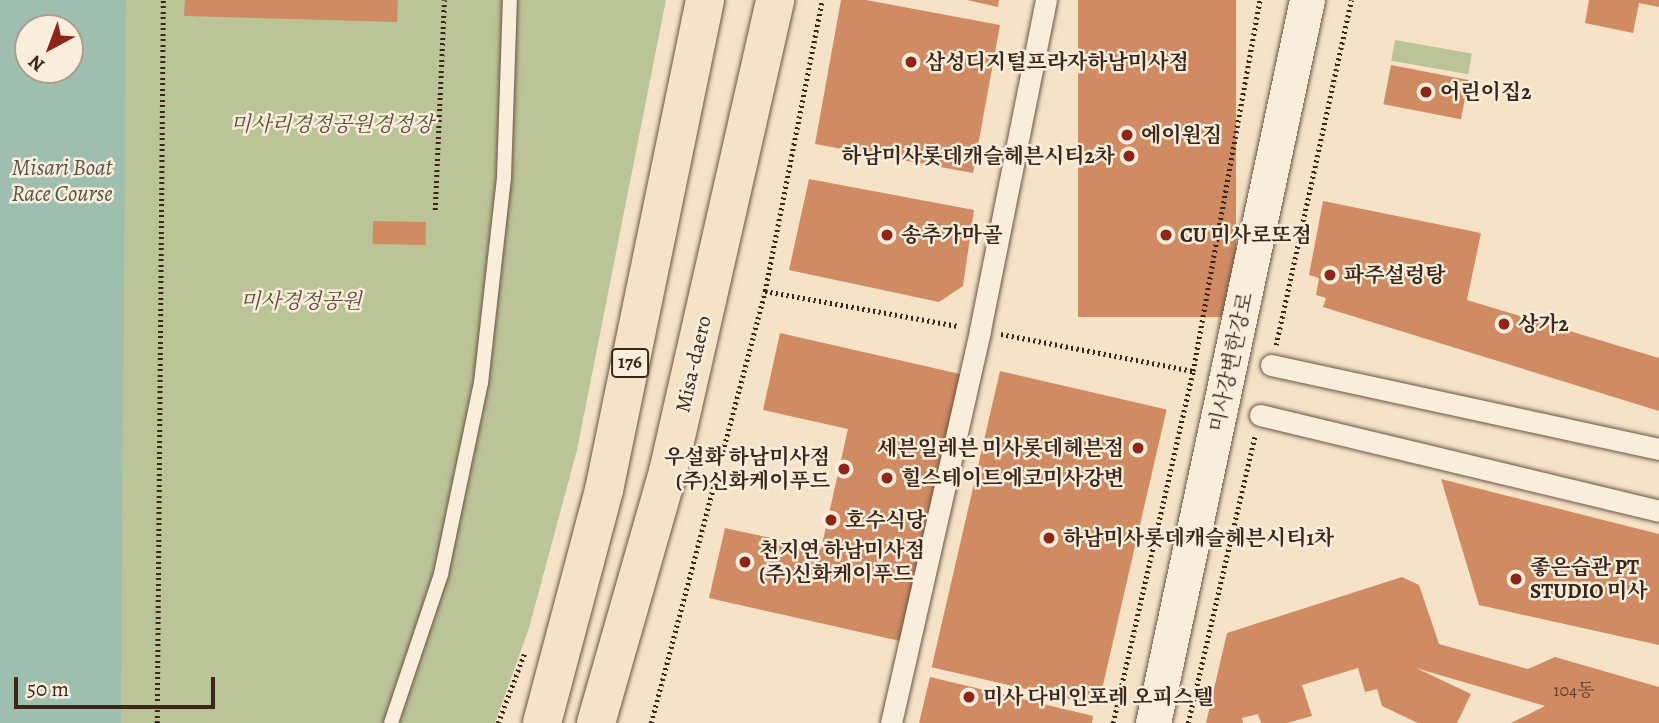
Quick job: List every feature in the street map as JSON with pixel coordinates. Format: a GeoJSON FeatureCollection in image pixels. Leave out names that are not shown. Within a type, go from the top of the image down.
{"type":"FeatureCollection","features":[{"type":"Feature","properties":{"kind":"main road","name":"176"},"geometry":{"type":"LineString","coordinates":[[542,723],[604,490],[705,0]]}},
{"type":"Feature","properties":{"kind":"main road","name":"Misa-daero"},"geometry":{"type":"LineString","coordinates":[[596,723],[668,472],[775,0]]}},
{"type":"Feature","properties":{"kind":"main road"},"geometry":{"type":"LineString","coordinates":[[534,723],[562,655]]}},
{"type":"Feature","properties":{"kind":"main road"},"geometry":{"type":"LineString","coordinates":[[609,723],[611,678]]}},
{"type":"Feature","properties":{"kind":"street"},"geometry":{"type":"LineString","coordinates":[[891,723],[980,330],[1046,0]]}},
{"type":"Feature","properties":{"kind":"street","name":"미사강변한강로"},"geometry":{"type":"LineString","coordinates":[[1153,723],[1307,0]]}},
{"type":"Feature","properties":{"kind":"street"},"geometry":{"type":"LineString","coordinates":[[1271,365],[1659,449]]}},
{"type":"Feature","properties":{"kind":"street"},"geometry":{"type":"LineString","coordinates":[[1260,415],[1659,510]]}},
{"type":"Feature","properties":{"kind":"lane"},"geometry":{"type":"LineString","coordinates":[[391,723],[441,574],[481,383],[504,177],[510,0]]}},
{"type":"Feature","properties":{"kind":"path"},"geometry":{"type":"LineString","coordinates":[[156,723],[163,0]]}},
{"type":"Feature","properties":{"kind":"path"},"geometry":{"type":"LineString","coordinates":[[435,210],[444,0]]}},
{"type":"Feature","properties":{"kind":"path"},"geometry":{"type":"LineString","coordinates":[[651,723],[765,291],[822,0]]}},
{"type":"Feature","properties":{"kind":"path"},"geometry":{"type":"LineString","coordinates":[[1113,723],[1193,371],[1260,0]]}},
{"type":"Feature","properties":{"kind":"green space","name":"미사경정공원"},"geometry":{"type":"Polygon","coordinates":[[[0,0],[666,0],[577,450],[529,628],[495,723],[0,723],[0,0]]]}},
{"type":"Feature","properties":{"kind":"green space"},"geometry":{"type":"Polygon","coordinates":[[[1395,40],[1472,54],[1468,74],[1391,61],[1395,40]]]}},
{"type":"Feature","properties":{"kind":"water","name":"Misari Boat Race Course"},"geometry":{"type":"Polygon","coordinates":[[[0,0],[126,0],[121,723],[0,723],[0,0]]]}},
{"type":"Feature","properties":{"kind":"building"},"geometry":{"type":"Polygon","coordinates":[[[185,0],[398,0],[397,22],[184,16],[185,0]]]}},
{"type":"Feature","properties":{"kind":"building","name":"삼성디지털프라자하남미사점"},"geometry":{"type":"Polygon","coordinates":[[[841,0],[866,0],[1000,25],[973,173],[815,144],[841,0]]]}},
{"type":"Feature","properties":{"kind":"building"},"geometry":{"type":"Polygon","coordinates":[[[967,0],[999,0],[998,7],[967,0]]]}},
{"type":"Feature","properties":{"kind":"building","name":"하남미사롯데캐슬헤븐시티2차"},"geometry":{"type":"Polygon","coordinates":[[[1078,0],[1236,0],[1236,317],[1078,317],[1078,0]]]}},
{"type":"Feature","properties":{"kind":"building"},"geometry":{"type":"Polygon","coordinates":[[[1589,0],[1659,0],[1659,7],[1639,3],[1633,33],[1585,23],[1589,0]]]}},
{"type":"Feature","properties":{"kind":"building","name":"어린이집2"},"geometry":{"type":"Polygon","coordinates":[[[1391,65],[1469,80],[1461,119],[1383,104],[1391,65]]]}},
{"type":"Feature","properties":{"kind":"building"},"geometry":{"type":"Polygon","coordinates":[[[809,179],[974,210],[963,286],[939,302],[789,270],[809,179]]]}},
{"type":"Feature","properties":{"kind":"building","name":"상가2"},"geometry":{"type":"Polygon","coordinates":[[[1323,201],[1481,233],[1467,300],[1659,358],[1659,411],[1323,307],[1326,298],[1316,295],[1319,278],[1309,275],[1323,201]]]}},
{"type":"Feature","properties":{"kind":"building"},"geometry":{"type":"Polygon","coordinates":[[[373,221],[426,222],[426,245],[373,244],[373,221]]]}},
{"type":"Feature","properties":{"kind":"building","name":"힐스테이트에코미사강변"},"geometry":{"type":"Polygon","coordinates":[[[780,333],[960,374],[900,641],[709,598],[725,528],[821,549],[848,429],[763,410],[780,333]]]}},
{"type":"Feature","properties":{"kind":"building","name":"하남미사롯데캐슬헤븐시티1차"},"geometry":{"type":"Polygon","coordinates":[[[1000,371],[1167,409],[1098,706],[932,667],[1000,371]]]}},
{"type":"Feature","properties":{"kind":"building"},"geometry":{"type":"Polygon","coordinates":[[[1441,479],[1659,534],[1659,645],[1479,605],[1441,479]]]}},
{"type":"Feature","properties":{"kind":"building"},"geometry":{"type":"Polygon","coordinates":[[[1402,577],[1419,585],[1439,644],[1528,669],[1555,657],[1659,687],[1659,723],[1511,723],[1545,706],[1416,668],[1471,694],[1457,723],[1418,723],[1382,706],[1377,689],[1365,692],[1358,668],[1302,685],[1312,716],[1287,723],[1261,723],[1258,714],[1242,718],[1243,723],[1206,723],[1227,633],[1402,577]]]}},
{"type":"Feature","properties":{"kind":"building","name":"미사 다비인포레 오피스텔"},"geometry":{"type":"Polygon","coordinates":[[[930,677],[1093,716],[1092,723],[919,723],[930,677]]]}},
{"type":"Feature","properties":{"kind":"place","name":"삼성디지털프라자하남미사점"},"geometry":{"type":"Point","coordinates":[911,62]}},
{"type":"Feature","properties":{"kind":"place","name":"어린이집2"},"geometry":{"type":"Point","coordinates":[1426,92]}},
{"type":"Feature","properties":{"kind":"place","name":"에이원짐"},"geometry":{"type":"Point","coordinates":[1127,135]}},
{"type":"Feature","properties":{"kind":"place","name":"하남미사롯데캐슬헤븐시티2차"},"geometry":{"type":"Point","coordinates":[1129,156]}},
{"type":"Feature","properties":{"kind":"place","name":"송추가마골"},"geometry":{"type":"Point","coordinates":[887,235]}},
{"type":"Feature","properties":{"kind":"place","name":"CU 미사로또점"},"geometry":{"type":"Point","coordinates":[1166,235]}},
{"type":"Feature","properties":{"kind":"place","name":"파주설렁탕"},"geometry":{"type":"Point","coordinates":[1330,275]}},
{"type":"Feature","properties":{"kind":"place","name":"상가2"},"geometry":{"type":"Point","coordinates":[1504,324]}},
{"type":"Feature","properties":{"kind":"place","name":"세븐일레븐 미사롯데헤븐점"},"geometry":{"type":"Point","coordinates":[1138,448]}},
{"type":"Feature","properties":{"kind":"place","name":"우설화 하남미사점 (주)신화케이푸드"},"geometry":{"type":"Point","coordinates":[844,469]}},
{"type":"Feature","properties":{"kind":"place","name":"힐스테이트에코미사강변"},"geometry":{"type":"Point","coordinates":[887,478]}},
{"type":"Feature","properties":{"kind":"place","name":"호수식당"},"geometry":{"type":"Point","coordinates":[831,520]}},
{"type":"Feature","properties":{"kind":"place","name":"하남미사롯데캐슬헤븐시티1차"},"geometry":{"type":"Point","coordinates":[1049,538]}},
{"type":"Feature","properties":{"kind":"place","name":"천지연 하남미사점 (주)신화케이푸드"},"geometry":{"type":"Point","coordinates":[745,562]}},
{"type":"Feature","properties":{"kind":"place","name":"좋은습관 PT STUDIO 미사"},"geometry":{"type":"Point","coordinates":[1516,579]}},
{"type":"Feature","properties":{"kind":"place","name":"미사 다비인포레 오피스텔"},"geometry":{"type":"Point","coordinates":[969,697]}},
{"type":"Feature","properties":{"kind":"park label","name":"미사리경정공원경정장"},"geometry":{"type":"Point","coordinates":[332,124]}}]}
